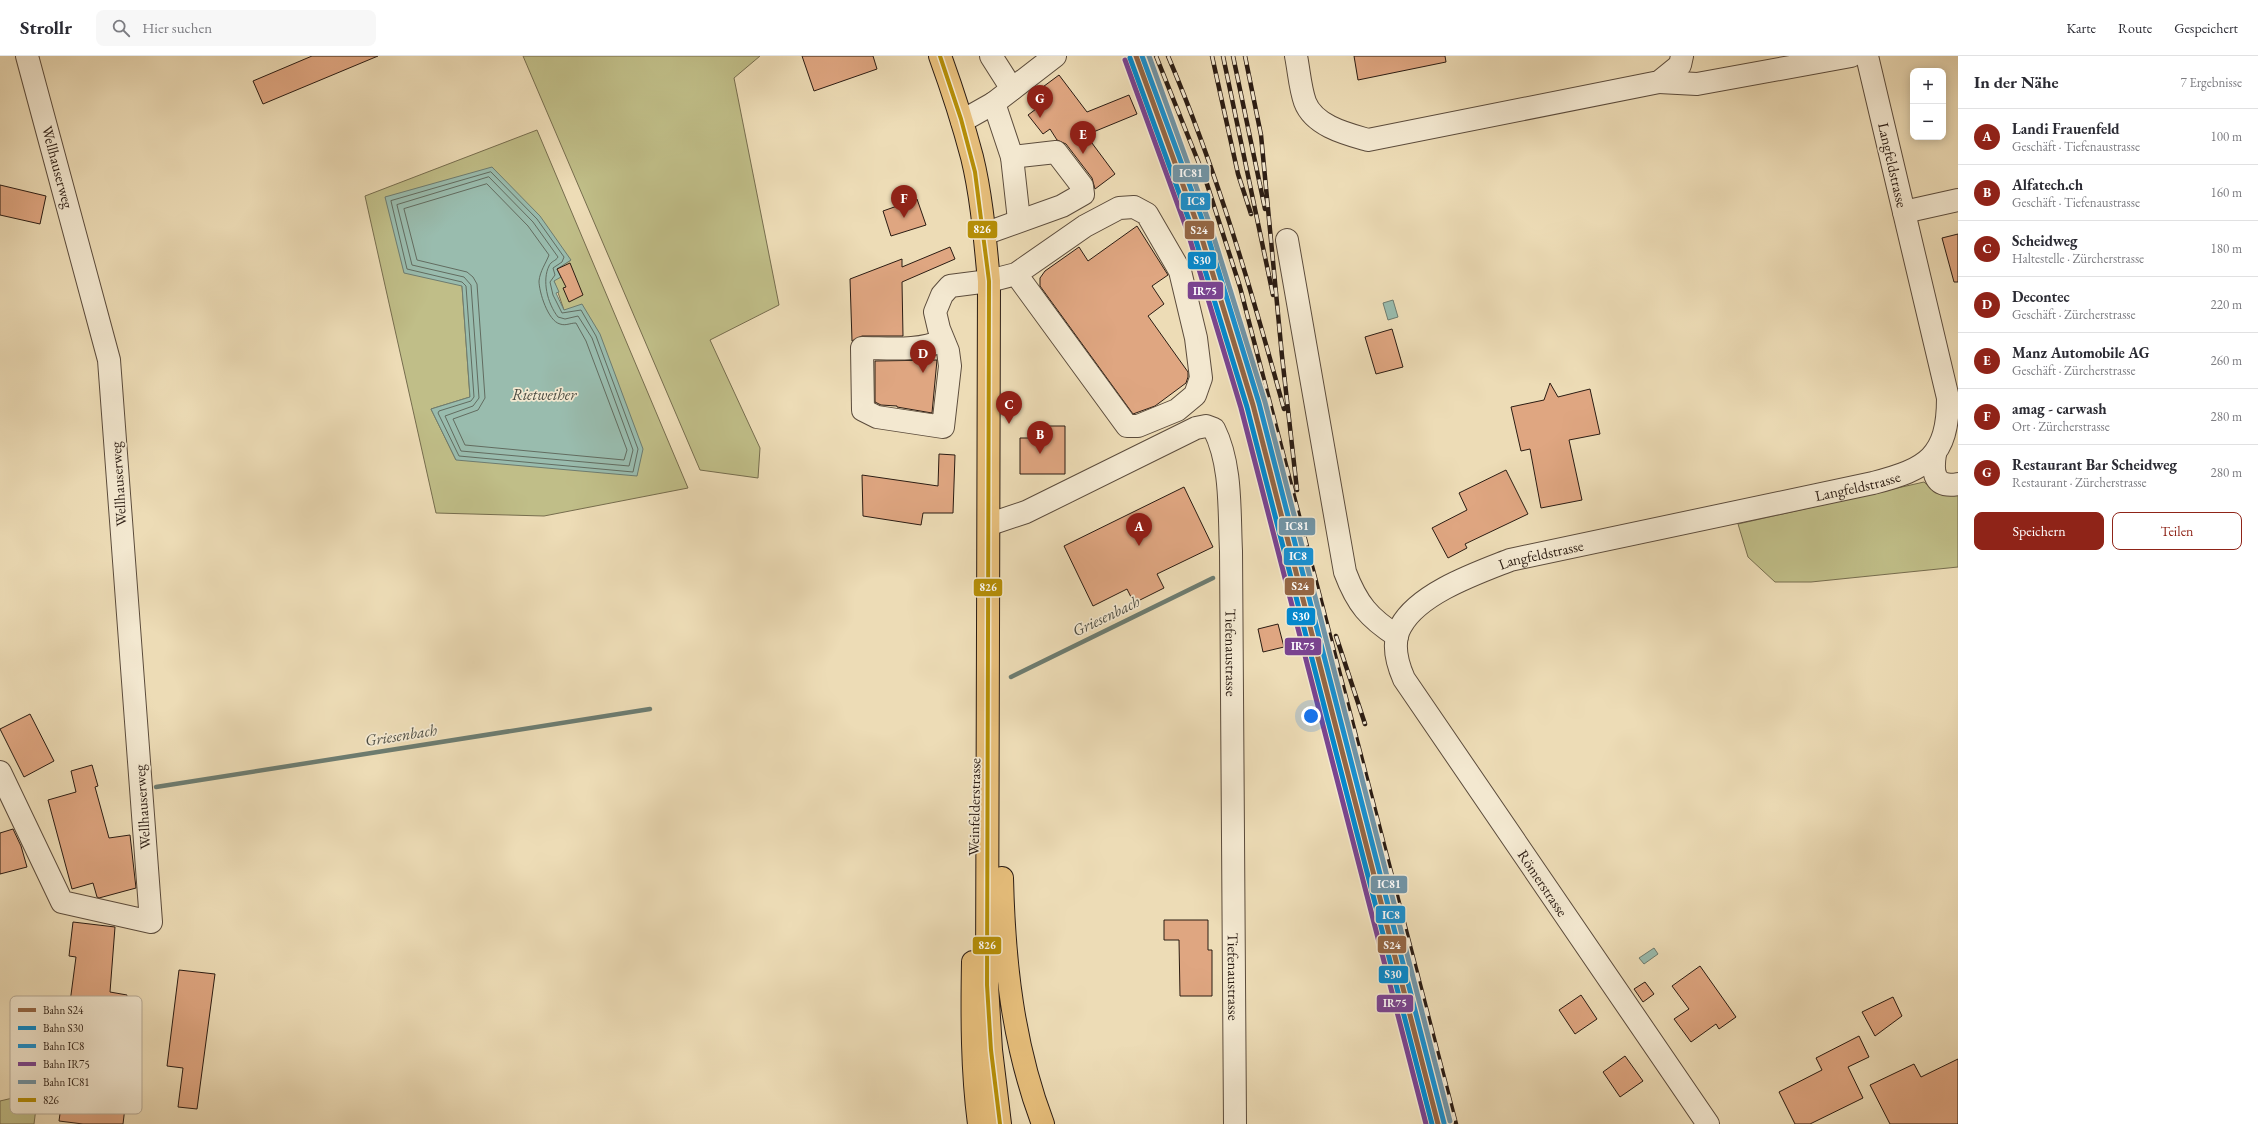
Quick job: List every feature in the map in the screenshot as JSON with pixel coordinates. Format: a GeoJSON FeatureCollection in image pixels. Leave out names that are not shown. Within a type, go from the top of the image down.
{"type":"FeatureCollection","features":[{"type":"Feature","properties":{"kind":"main road"},"geometry":{"type":"LineString","coordinates":[[940,56],[962,121],[972,158],[984,234],[989,281],[990,524],[987,986],[991,1050],[1000,1124]]}},
{"type":"Feature","properties":{"kind":"main road","name":"Weinfelderstrasse"},"geometry":{"type":"LineString","coordinates":[[979,1124],[976,1098],[972,1020],[972,814],[977,731],[988,666]]}},
{"type":"Feature","properties":{"kind":"main road","name":"Weinfelderstrasse"},"geometry":{"type":"LineString","coordinates":[[988,666],[994,698],[1000,771],[1002,888],[1007,979],[1016,1034],[1030,1091],[1043,1124]]}},
{"type":"Feature","properties":{"kind":"street","name":"Wellhauserweg"},"geometry":{"type":"LineString","coordinates":[[0,772],[62,902],[151,922],[109,360],[27,56]]}},
{"type":"Feature","properties":{"kind":"street"},"geometry":{"type":"LineString","coordinates":[[991,56],[1012,89]]}},
{"type":"Feature","properties":{"kind":"street"},"geometry":{"type":"LineString","coordinates":[[962,121],[994,104],[1055,56]]}},
{"type":"Feature","properties":{"kind":"street"},"geometry":{"type":"LineString","coordinates":[[1296,56],[1305,104],[1316,117],[1338,132],[1368,140],[1659,82],[1696,84],[1851,56]]}},
{"type":"Feature","properties":{"kind":"street"},"geometry":{"type":"LineString","coordinates":[[1659,82],[1680,65],[1682,56]]}},
{"type":"Feature","properties":{"kind":"street","name":"Langfeldstrasse"},"geometry":{"type":"LineString","coordinates":[[1397,636],[1406,619],[1421,604],[1474,574],[1510,560],[1874,483],[1912,470],[1935,454],[1946,433],[1953,427],[1945,385],[1867,56]]}},
{"type":"Feature","properties":{"kind":"street"},"geometry":{"type":"LineString","coordinates":[[994,104],[1012,157],[1019,220]]}},
{"type":"Feature","properties":{"kind":"street"},"geometry":{"type":"LineString","coordinates":[[984,234],[1019,220],[1062,206],[1083,194],[1082,186],[1056,152],[1012,157]]}},
{"type":"Feature","properties":{"kind":"street"},"geometry":{"type":"LineString","coordinates":[[1904,212],[1958,200]]}},
{"type":"Feature","properties":{"kind":"street"},"geometry":{"type":"LineString","coordinates":[[943,340],[933,345],[921,347],[862,348],[863,410],[877,417],[943,427],[950,366],[948,351],[943,340],[935,312],[942,295],[950,286],[989,281],[1016,274],[1085,226],[1118,208],[1134,207],[1147,214],[1180,271],[1196,338],[1201,378],[1195,395],[1177,410],[1138,426],[1127,426],[1016,274]]}},
{"type":"Feature","properties":{"kind":"street"},"geometry":{"type":"LineString","coordinates":[[1287,240],[1345,572],[1360,606],[1379,624],[1397,636]]}},
{"type":"Feature","properties":{"kind":"street","name":"Tiefenaustrasse"},"geometry":{"type":"LineString","coordinates":[[990,524],[1026,512],[1196,428],[1206,426],[1214,429],[1220,440],[1226,467],[1232,550],[1235,1124]]}},
{"type":"Feature","properties":{"kind":"street"},"geometry":{"type":"LineString","coordinates":[[1935,454],[1958,473]]}},
{"type":"Feature","properties":{"kind":"street"},"geometry":{"type":"LineString","coordinates":[[1935,454],[1933,470],[1934,475],[1946,484],[1958,484]]}},
{"type":"Feature","properties":{"kind":"street","name":"Römerstrasse"},"geometry":{"type":"LineString","coordinates":[[1397,636],[1395,650],[1404,679],[1708,1124]]}},
{"type":"Feature","properties":{"kind":"shaded area"},"geometry":{"type":"Polygon","coordinates":[[[523,56],[760,56],[734,78],[779,305],[710,340],[760,448],[758,478],[700,470],[523,56]]]}},
{"type":"Feature","properties":{"kind":"shaded area"},"geometry":{"type":"Polygon","coordinates":[[[537,130],[688,488],[544,516],[436,513],[365,196],[537,130]],[[571,260],[462,286],[470,397],[431,409],[456,460],[564,310],[554,281],[557,269],[571,260]]]}},
{"type":"Feature","properties":{"kind":"shaded area"},"geometry":{"type":"Polygon","coordinates":[[[1924,482],[1936,492],[1958,493],[1958,567],[1811,582],[1775,582],[1748,557],[1738,524],[1924,482]]]}},
{"type":"Feature","properties":{"kind":"shaded area"},"geometry":{"type":"Polygon","coordinates":[[[10,1099],[10,1114],[35,1114],[34,1124],[0,1124],[0,1101],[10,1099]]]}},
{"type":"Feature","properties":{"kind":"water","name":"Rietweiher"},"geometry":{"type":"Polygon","coordinates":[[[492,167],[540,216],[571,260],[557,269],[561,277],[554,281],[559,292],[556,293],[564,310],[582,304],[600,334],[643,449],[637,476],[456,460],[431,409],[470,397],[462,286],[404,273],[385,197],[492,167]]]}},
{"type":"Feature","properties":{"kind":"water"},"geometry":{"type":"Polygon","coordinates":[[[1393,300],[1398,317],[1388,320],[1383,303],[1393,300]]]}},
{"type":"Feature","properties":{"kind":"water"},"geometry":{"type":"Polygon","coordinates":[[[1654,948],[1658,954],[1644,964],[1639,958],[1654,948]]]}},
{"type":"Feature","properties":{"kind":"building"},"geometry":{"type":"Polygon","coordinates":[[[312,56],[378,56],[263,104],[253,81],[312,56]]]}},
{"type":"Feature","properties":{"kind":"building"},"geometry":{"type":"Polygon","coordinates":[[[802,56],[873,56],[877,69],[814,91],[802,56]]]}},
{"type":"Feature","properties":{"kind":"building"},"geometry":{"type":"Polygon","coordinates":[[[1354,56],[1445,56],[1446,62],[1358,80],[1354,56]]]}},
{"type":"Feature","properties":{"kind":"building"},"geometry":{"type":"Polygon","coordinates":[[[1059,75],[1087,112],[1129,95],[1137,114],[1086,135],[1115,174],[1095,189],[1092,178],[1066,144],[1057,140],[1050,129],[1043,134],[1028,115],[1036,109],[1028,98],[1059,75]]]}},
{"type":"Feature","properties":{"kind":"building"},"geometry":{"type":"Polygon","coordinates":[[[0,185],[46,196],[40,224],[0,215],[0,185]]]}},
{"type":"Feature","properties":{"kind":"building"},"geometry":{"type":"Polygon","coordinates":[[[917,199],[926,225],[891,236],[883,211],[917,199]]]}},
{"type":"Feature","properties":{"kind":"building"},"geometry":{"type":"Polygon","coordinates":[[[1137,226],[1168,275],[1152,286],[1164,304],[1148,316],[1188,372],[1188,377],[1186,383],[1155,406],[1133,414],[1040,286],[1040,278],[1045,271],[1079,247],[1088,261],[1137,226]]]}},
{"type":"Feature","properties":{"kind":"building"},"geometry":{"type":"Polygon","coordinates":[[[1958,234],[1958,282],[1954,282],[1942,238],[1958,234]]]}},
{"type":"Feature","properties":{"kind":"building"},"geometry":{"type":"Polygon","coordinates":[[[950,247],[955,259],[902,282],[903,336],[862,336],[852,341],[850,279],[902,259],[902,267],[950,247]]]}},
{"type":"Feature","properties":{"kind":"building"},"geometry":{"type":"Polygon","coordinates":[[[570,263],[583,295],[569,302],[563,288],[566,287],[557,269],[570,263]]]}},
{"type":"Feature","properties":{"kind":"building"},"geometry":{"type":"Polygon","coordinates":[[[1392,329],[1403,367],[1376,374],[1365,337],[1392,329]]]}},
{"type":"Feature","properties":{"kind":"building"},"geometry":{"type":"Polygon","coordinates":[[[937,360],[932,413],[897,406],[881,405],[875,402],[875,361],[937,360]]]}},
{"type":"Feature","properties":{"kind":"building"},"geometry":{"type":"Polygon","coordinates":[[[1550,383],[1558,397],[1590,389],[1600,434],[1569,440],[1582,500],[1541,508],[1530,449],[1521,451],[1511,407],[1544,400],[1550,383]]]}},
{"type":"Feature","properties":{"kind":"building"},"geometry":{"type":"Polygon","coordinates":[[[1045,426],[1065,426],[1065,474],[1020,474],[1020,438],[1045,438],[1045,426]]]}},
{"type":"Feature","properties":{"kind":"building"},"geometry":{"type":"Polygon","coordinates":[[[939,454],[955,455],[953,513],[923,513],[921,525],[863,516],[862,475],[938,486],[939,454]]]}},
{"type":"Feature","properties":{"kind":"building"},"geometry":{"type":"Polygon","coordinates":[[[1506,470],[1528,514],[1465,544],[1467,548],[1448,558],[1432,528],[1467,510],[1459,493],[1506,470]]]}},
{"type":"Feature","properties":{"kind":"building"},"geometry":{"type":"Polygon","coordinates":[[[1184,487],[1213,547],[1157,574],[1164,588],[1134,603],[1127,589],[1093,606],[1064,546],[1184,487]]]}},
{"type":"Feature","properties":{"kind":"building"},"geometry":{"type":"Polygon","coordinates":[[[1278,624],[1284,647],[1263,652],[1258,629],[1278,624]]]}},
{"type":"Feature","properties":{"kind":"building"},"geometry":{"type":"Polygon","coordinates":[[[30,714],[54,761],[24,777],[0,729],[30,714]]]}},
{"type":"Feature","properties":{"kind":"building"},"geometry":{"type":"Polygon","coordinates":[[[92,765],[98,786],[95,787],[109,838],[130,835],[136,888],[99,898],[97,897],[93,883],[72,889],[48,800],[76,792],[71,771],[92,765]]]}},
{"type":"Feature","properties":{"kind":"building"},"geometry":{"type":"Polygon","coordinates":[[[13,829],[21,846],[27,867],[0,874],[0,833],[13,829]]]}},
{"type":"Feature","properties":{"kind":"building"},"geometry":{"type":"Polygon","coordinates":[[[1164,920],[1208,920],[1208,950],[1212,950],[1212,996],[1180,996],[1179,940],[1164,940],[1164,920]]]}},
{"type":"Feature","properties":{"kind":"building"},"geometry":{"type":"Polygon","coordinates":[[[73,922],[115,927],[110,992],[127,996],[71,996],[76,957],[69,956],[73,922]]]}},
{"type":"Feature","properties":{"kind":"building"},"geometry":{"type":"Polygon","coordinates":[[[1700,966],[1736,1017],[1719,1029],[1716,1024],[1691,1042],[1674,1019],[1689,1009],[1672,986],[1700,966]]]}},
{"type":"Feature","properties":{"kind":"building"},"geometry":{"type":"Polygon","coordinates":[[[179,970],[215,974],[197,1109],[178,1107],[183,1068],[167,1066],[179,970]]]}},
{"type":"Feature","properties":{"kind":"building"},"geometry":{"type":"Polygon","coordinates":[[[1645,982],[1654,994],[1643,1002],[1634,989],[1645,982]]]}},
{"type":"Feature","properties":{"kind":"building"},"geometry":{"type":"Polygon","coordinates":[[[1581,995],[1597,1019],[1575,1034],[1559,1010],[1581,995]]]}},
{"type":"Feature","properties":{"kind":"building"},"geometry":{"type":"Polygon","coordinates":[[[1893,997],[1902,1016],[1875,1036],[1862,1012],[1893,997]]]}},
{"type":"Feature","properties":{"kind":"building"},"geometry":{"type":"Polygon","coordinates":[[[1859,1036],[1869,1057],[1848,1067],[1863,1098],[1810,1124],[1795,1124],[1779,1092],[1822,1070],[1816,1058],[1859,1036]]]}},
{"type":"Feature","properties":{"kind":"building"},"geometry":{"type":"Polygon","coordinates":[[[1625,1056],[1643,1081],[1620,1097],[1603,1072],[1625,1056]]]}},
{"type":"Feature","properties":{"kind":"building"},"geometry":{"type":"Polygon","coordinates":[[[1958,1059],[1958,1124],[1890,1124],[1870,1085],[1914,1064],[1921,1077],[1958,1059]]]}},
{"type":"Feature","properties":{"kind":"building"},"geometry":{"type":"Polygon","coordinates":[[[60,1114],[124,1114],[123,1124],[83,1124],[59,1121],[60,1114]]]}},
{"type":"Feature","properties":{"kind":"waterway","name":"Griesenbach"},"geometry":{"type":"LineString","coordinates":[[1011,677],[1213,578]]}},
{"type":"Feature","properties":{"kind":"waterway","name":"Griesenbach"},"geometry":{"type":"LineString","coordinates":[[156,787],[650,709]]}},
{"type":"Feature","properties":{"kind":"railway"},"geometry":{"type":"LineString","coordinates":[[1156,56],[1206,181],[1240,287],[1456,1124]]}},
{"type":"Feature","properties":{"kind":"railway"},"geometry":{"type":"LineString","coordinates":[[1168,56],[1186,99],[1218,187],[1246,275],[1284,409]]}},
{"type":"Feature","properties":{"kind":"railway"},"geometry":{"type":"LineString","coordinates":[[1212,56],[1238,174],[1251,214]]}},
{"type":"Feature","properties":{"kind":"railway"},"geometry":{"type":"LineString","coordinates":[[1223,56],[1273,295]]}},
{"type":"Feature","properties":{"kind":"railway"},"geometry":{"type":"LineString","coordinates":[[1233,56],[1265,209]]}},
{"type":"Feature","properties":{"kind":"railway"},"geometry":{"type":"LineString","coordinates":[[1245,56],[1261,135],[1282,356],[1297,490]]}},
{"type":"Feature","properties":{"kind":"railway"},"geometry":{"type":"LineString","coordinates":[[1336,636],[1365,724]]}},
{"type":"Feature","properties":{"kind":"rail line","name":"S24"},"geometry":{"type":"LineString","coordinates":[[1136,56],[1199,229],[1253,405],[1438,1124]]}},
{"type":"Feature","properties":{"kind":"rail line","name":"IC8"},"geometry":{"type":"LineString","coordinates":[[1142,56],[1205,227],[1259,403],[1444,1123]]}},
{"type":"Feature","properties":{"kind":"rail line","name":"IC81"},"geometry":{"type":"LineString","coordinates":[[1149,56],[1210,225],[1265,402],[1450,1121]]}},
{"type":"Feature","properties":{"kind":"rail line","name":"S30"},"geometry":{"type":"LineString","coordinates":[[1130,58],[1193,231],[1247,407],[1432,1124]]}},
{"type":"Feature","properties":{"kind":"rail line","name":"IR75"},"geometry":{"type":"LineString","coordinates":[[1125,60],[1188,233],[1241,408],[1426,1124]]}},
{"type":"Feature","properties":{"kind":"transit line","name":"826"},"geometry":{"type":"LineString","coordinates":[[940,56],[961,119],[975,172],[989,281],[987,985],[991,1050],[1000,1124]]}},
{"type":"Feature","properties":{"kind":"place","name":"Restaurant Bar Scheidweg"},"geometry":{"type":"Point","coordinates":[1040,118]}},
{"type":"Feature","properties":{"kind":"place","name":"Manz Automobile AG"},"geometry":{"type":"Point","coordinates":[1083,154]}},
{"type":"Feature","properties":{"kind":"place","name":"amag - carwash"},"geometry":{"type":"Point","coordinates":[904,218]}},
{"type":"Feature","properties":{"kind":"place","name":"Decontec"},"geometry":{"type":"Point","coordinates":[923,373]}},
{"type":"Feature","properties":{"kind":"place","name":"Scheidweg"},"geometry":{"type":"Point","coordinates":[1009,424]}},
{"type":"Feature","properties":{"kind":"place","name":"Alfatech.ch"},"geometry":{"type":"Point","coordinates":[1040,454]}},
{"type":"Feature","properties":{"kind":"place","name":"Landi Frauenfeld"},"geometry":{"type":"Point","coordinates":[1139,546]}}]}
